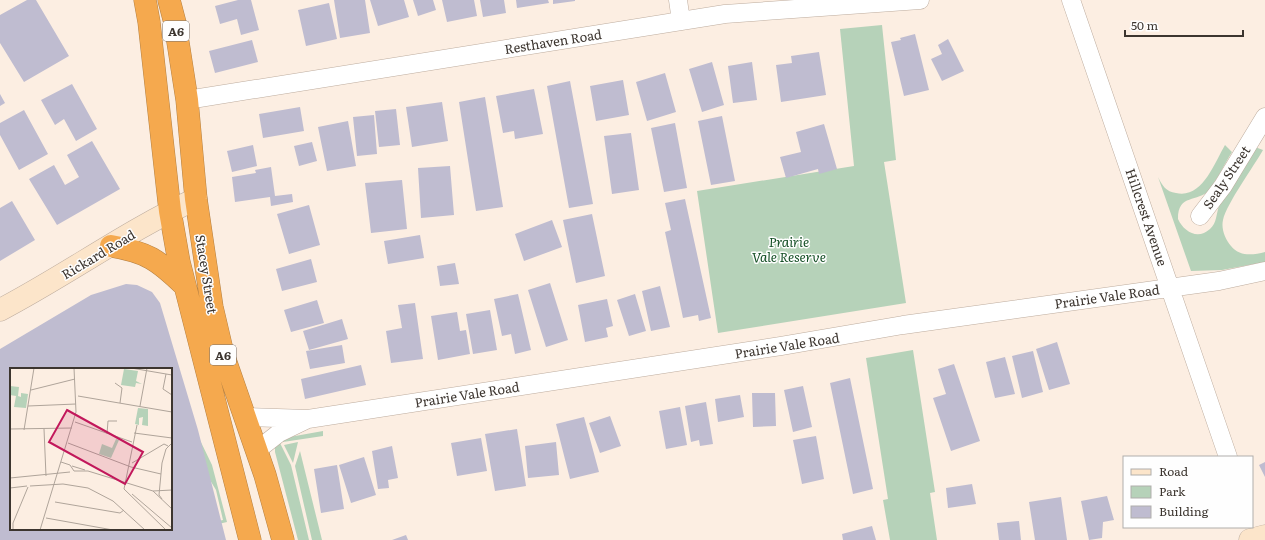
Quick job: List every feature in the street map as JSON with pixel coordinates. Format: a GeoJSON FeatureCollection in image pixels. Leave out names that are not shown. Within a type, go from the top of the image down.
{"type":"FeatureCollection","features":[{"type":"Feature","properties":{"kind":"highway","name":"Stacey Street"},"geometry":{"type":"LineString","coordinates":[[145,0],[149,22],[170,211],[184,285],[250,540]]}},
{"type":"Feature","properties":{"kind":"highway","name":"Stacey Street"},"geometry":{"type":"LineString","coordinates":[[169,0],[175,23],[187,100],[196,199],[212,307],[223,354],[265,476],[283,540]]}},
{"type":"Feature","properties":{"kind":"highway"},"geometry":{"type":"LineString","coordinates":[[111,246],[141,252],[153,258],[165,266],[184,285]]}},
{"type":"Feature","properties":{"kind":"main road","name":"Rickard Road"},"geometry":{"type":"LineString","coordinates":[[0,310],[58,278],[170,211],[196,199]]}},
{"type":"Feature","properties":{"kind":"street"},"geometry":{"type":"LineString","coordinates":[[678,0],[681,21]]}},
{"type":"Feature","properties":{"kind":"street","name":"Resthaven Road"},"geometry":{"type":"LineString","coordinates":[[187,100],[741,12],[920,0]]}},
{"type":"Feature","properties":{"kind":"street","name":"Hillcrest Avenue"},"geometry":{"type":"LineString","coordinates":[[1071,0],[1228,456]]}},
{"type":"Feature","properties":{"kind":"street","name":"Sealy Street"},"geometry":{"type":"LineString","coordinates":[[1200,216],[1222,186],[1265,117]]}},
{"type":"Feature","properties":{"kind":"street","name":"Prairie Vale Road"},"geometry":{"type":"LineString","coordinates":[[245,417],[308,419],[781,346],[903,325],[1100,296],[1171,288],[1265,271]]}},
{"type":"Feature","properties":{"kind":"street","name":"Prairie Vale Road"},"geometry":{"type":"LineString","coordinates":[[256,451],[279,433],[308,419]]}},
{"type":"Feature","properties":{"kind":"green space","name":"Prairie Vale Reserve"},"geometry":{"type":"Polygon","coordinates":[[[882,25],[896,160],[884,162],[906,303],[718,333],[697,191],[854,166],[840,29],[882,25]]]}},
{"type":"Feature","properties":{"kind":"green space"},"geometry":{"type":"Polygon","coordinates":[[[1225,145],[1232,152],[1215,181],[1205,194],[1189,200],[1181,205],[1178,219],[1184,228],[1192,233],[1201,234],[1210,229],[1214,224],[1219,206],[1226,191],[1255,147],[1263,150],[1225,213],[1223,227],[1227,240],[1235,250],[1243,254],[1265,252],[1265,262],[1222,270],[1191,271],[1158,177],[1167,190],[1176,193],[1193,191],[1212,170],[1225,145]]]}},
{"type":"Feature","properties":{"kind":"green space"},"geometry":{"type":"Polygon","coordinates":[[[913,350],[935,492],[930,493],[937,540],[890,540],[883,500],[888,499],[866,358],[913,350]]]}},
{"type":"Feature","properties":{"kind":"green space"},"geometry":{"type":"Polygon","coordinates":[[[323,431],[323,436],[283,442],[284,438],[323,431]]]}},
{"type":"Feature","properties":{"kind":"green space"},"geometry":{"type":"Polygon","coordinates":[[[198,436],[212,465],[227,522],[210,526],[209,523],[223,520],[216,490],[187,442],[198,436]]]}},
{"type":"Feature","properties":{"kind":"green space"},"geometry":{"type":"Polygon","coordinates":[[[298,442],[293,463],[284,445],[298,442]]]}},
{"type":"Feature","properties":{"kind":"green space"},"geometry":{"type":"Polygon","coordinates":[[[280,443],[291,465],[309,540],[298,540],[275,452],[275,445],[280,443]]]}},
{"type":"Feature","properties":{"kind":"green space"},"geometry":{"type":"Polygon","coordinates":[[[300,451],[322,540],[312,540],[295,466],[300,451]]]}},
{"type":"Feature","properties":{"kind":"building"},"geometry":{"type":"Polygon","coordinates":[[[27,0],[36,0],[69,56],[24,82],[0,43],[0,15],[27,0]]]}},
{"type":"Feature","properties":{"kind":"building"},"geometry":{"type":"Polygon","coordinates":[[[238,0],[251,0],[259,30],[241,35],[237,19],[220,24],[215,6],[238,0]]]}},
{"type":"Feature","properties":{"kind":"building"},"geometry":{"type":"Polygon","coordinates":[[[334,0],[365,0],[370,33],[340,38],[334,0]]]}},
{"type":"Feature","properties":{"kind":"building"},"geometry":{"type":"Polygon","coordinates":[[[370,0],[404,0],[409,17],[378,26],[370,0]]]}},
{"type":"Feature","properties":{"kind":"building"},"geometry":{"type":"Polygon","coordinates":[[[413,0],[433,0],[436,10],[418,16],[413,0]]]}},
{"type":"Feature","properties":{"kind":"building"},"geometry":{"type":"Polygon","coordinates":[[[442,0],[474,0],[477,16],[447,22],[442,0]]]}},
{"type":"Feature","properties":{"kind":"building"},"geometry":{"type":"Polygon","coordinates":[[[480,0],[504,0],[506,13],[483,17],[480,0]]]}},
{"type":"Feature","properties":{"kind":"building"},"geometry":{"type":"Polygon","coordinates":[[[516,0],[548,0],[549,3],[517,8],[516,0]]]}},
{"type":"Feature","properties":{"kind":"building"},"geometry":{"type":"Polygon","coordinates":[[[553,0],[575,0],[575,1],[553,4],[553,0]]]}},
{"type":"Feature","properties":{"kind":"building"},"geometry":{"type":"Polygon","coordinates":[[[329,3],[337,39],[306,46],[298,10],[329,3]]]}},
{"type":"Feature","properties":{"kind":"building"},"geometry":{"type":"Polygon","coordinates":[[[915,34],[929,90],[904,96],[891,42],[901,40],[900,38],[915,34]]]}},
{"type":"Feature","properties":{"kind":"building"},"geometry":{"type":"Polygon","coordinates":[[[948,39],[964,71],[942,81],[931,59],[942,54],[938,45],[948,39]]]}},
{"type":"Feature","properties":{"kind":"building"},"geometry":{"type":"Polygon","coordinates":[[[252,40],[258,62],[215,73],[209,51],[252,40]]]}},
{"type":"Feature","properties":{"kind":"building"},"geometry":{"type":"Polygon","coordinates":[[[819,52],[826,95],[781,102],[776,65],[792,63],[791,56],[819,52]]]}},
{"type":"Feature","properties":{"kind":"building"},"geometry":{"type":"Polygon","coordinates":[[[712,62],[724,105],[702,112],[689,69],[712,62]]]}},
{"type":"Feature","properties":{"kind":"building"},"geometry":{"type":"Polygon","coordinates":[[[752,62],[757,100],[733,103],[728,66],[752,62]]]}},
{"type":"Feature","properties":{"kind":"building"},"geometry":{"type":"Polygon","coordinates":[[[665,73],[676,112],[647,121],[636,82],[665,73]]]}},
{"type":"Feature","properties":{"kind":"building"},"geometry":{"type":"Polygon","coordinates":[[[623,80],[629,115],[596,121],[590,86],[623,80]]]}},
{"type":"Feature","properties":{"kind":"building"},"geometry":{"type":"Polygon","coordinates":[[[570,81],[593,204],[569,208],[547,86],[570,81]]]}},
{"type":"Feature","properties":{"kind":"building"},"geometry":{"type":"Polygon","coordinates":[[[72,84],[97,129],[76,141],[64,119],[55,125],[41,100],[72,84]]]}},
{"type":"Feature","properties":{"kind":"building"},"geometry":{"type":"Polygon","coordinates":[[[534,89],[543,134],[515,139],[514,131],[503,133],[496,96],[534,89]]]}},
{"type":"Feature","properties":{"kind":"building"},"geometry":{"type":"Polygon","coordinates":[[[0,94],[5,103],[0,106],[0,94]]]}},
{"type":"Feature","properties":{"kind":"building"},"geometry":{"type":"Polygon","coordinates":[[[485,97],[503,207],[476,211],[459,102],[485,97]]]}},
{"type":"Feature","properties":{"kind":"building"},"geometry":{"type":"Polygon","coordinates":[[[442,102],[448,141],[412,147],[406,107],[442,102]]]}},
{"type":"Feature","properties":{"kind":"building"},"geometry":{"type":"Polygon","coordinates":[[[300,107],[304,131],[263,138],[259,114],[300,107]]]}},
{"type":"Feature","properties":{"kind":"building"},"geometry":{"type":"Polygon","coordinates":[[[396,109],[400,145],[379,147],[375,111],[396,109]]]}},
{"type":"Feature","properties":{"kind":"building"},"geometry":{"type":"Polygon","coordinates":[[[24,110],[48,154],[19,170],[0,135],[0,123],[24,110]]]}},
{"type":"Feature","properties":{"kind":"building"},"geometry":{"type":"Polygon","coordinates":[[[374,115],[377,154],[357,156],[353,117],[374,115]]]}},
{"type":"Feature","properties":{"kind":"building"},"geometry":{"type":"Polygon","coordinates":[[[722,116],[735,181],[711,185],[698,121],[722,116]]]}},
{"type":"Feature","properties":{"kind":"building"},"geometry":{"type":"Polygon","coordinates":[[[348,121],[356,166],[327,171],[318,127],[348,121]]]}},
{"type":"Feature","properties":{"kind":"building"},"geometry":{"type":"Polygon","coordinates":[[[675,123],[687,188],[664,192],[651,128],[675,123]]]}},
{"type":"Feature","properties":{"kind":"building"},"geometry":{"type":"Polygon","coordinates":[[[824,124],[837,169],[819,174],[818,169],[786,178],[780,157],[801,152],[796,132],[824,124]]]}},
{"type":"Feature","properties":{"kind":"building"},"geometry":{"type":"Polygon","coordinates":[[[631,133],[639,190],[612,194],[604,136],[631,133]]]}},
{"type":"Feature","properties":{"kind":"building"},"geometry":{"type":"Polygon","coordinates":[[[92,141],[120,189],[57,225],[29,179],[54,165],[65,185],[79,177],[67,155],[92,141]]]}},
{"type":"Feature","properties":{"kind":"building"},"geometry":{"type":"Polygon","coordinates":[[[312,142],[317,161],[299,166],[294,146],[312,142]]]}},
{"type":"Feature","properties":{"kind":"building"},"geometry":{"type":"Polygon","coordinates":[[[253,145],[257,166],[232,172],[227,151],[253,145]]]}},
{"type":"Feature","properties":{"kind":"building"},"geometry":{"type":"Polygon","coordinates":[[[450,166],[454,215],[421,218],[418,168],[450,166]]]}},
{"type":"Feature","properties":{"kind":"building"},"geometry":{"type":"Polygon","coordinates":[[[271,167],[275,196],[292,194],[293,202],[271,206],[270,197],[235,202],[232,177],[256,173],[255,170],[271,167]]]}},
{"type":"Feature","properties":{"kind":"building"},"geometry":{"type":"Polygon","coordinates":[[[402,180],[407,229],[371,233],[365,183],[402,180]]]}},
{"type":"Feature","properties":{"kind":"building"},"geometry":{"type":"Polygon","coordinates":[[[685,199],[711,318],[699,321],[698,315],[683,318],[665,232],[671,230],[665,203],[685,199]]]}},
{"type":"Feature","properties":{"kind":"building"},"geometry":{"type":"Polygon","coordinates":[[[12,201],[35,240],[0,261],[0,208],[12,201]]]}},
{"type":"Feature","properties":{"kind":"building"},"geometry":{"type":"Polygon","coordinates":[[[309,205],[320,245],[289,254],[277,214],[309,205]]]}},
{"type":"Feature","properties":{"kind":"building"},"geometry":{"type":"Polygon","coordinates":[[[592,214],[605,276],[576,283],[563,220],[592,214]]]}},
{"type":"Feature","properties":{"kind":"building"},"geometry":{"type":"Polygon","coordinates":[[[552,220],[562,247],[524,261],[515,234],[552,220]]]}},
{"type":"Feature","properties":{"kind":"building"},"geometry":{"type":"Polygon","coordinates":[[[420,235],[424,258],[388,264],[384,241],[420,235]]]}},
{"type":"Feature","properties":{"kind":"building"},"geometry":{"type":"Polygon","coordinates":[[[311,259],[317,282],[282,291],[276,269],[311,259]]]}},
{"type":"Feature","properties":{"kind":"building"},"geometry":{"type":"Polygon","coordinates":[[[455,263],[459,284],[440,286],[437,266],[455,263]]]}},
{"type":"Feature","properties":{"kind":"building"},"geometry":{"type":"Polygon","coordinates":[[[550,283],[568,340],[546,347],[528,290],[550,283]]]}},
{"type":"Feature","properties":{"kind":"building"},"geometry":{"type":"Polygon","coordinates":[[[126,284],[137,285],[152,292],[160,303],[198,430],[226,540],[0,540],[0,349],[91,295],[126,284]]]}},
{"type":"Feature","properties":{"kind":"building"},"geometry":{"type":"Polygon","coordinates":[[[660,286],[670,327],[651,331],[642,291],[660,286]]]}},
{"type":"Feature","properties":{"kind":"building"},"geometry":{"type":"Polygon","coordinates":[[[518,294],[531,350],[515,354],[511,334],[502,336],[494,299],[518,294]]]}},
{"type":"Feature","properties":{"kind":"building"},"geometry":{"type":"Polygon","coordinates":[[[635,294],[646,331],[629,336],[617,300],[635,294]]]}},
{"type":"Feature","properties":{"kind":"building"},"geometry":{"type":"Polygon","coordinates":[[[607,299],[613,326],[606,328],[608,337],[585,342],[578,305],[607,299]]]}},
{"type":"Feature","properties":{"kind":"building"},"geometry":{"type":"Polygon","coordinates":[[[317,300],[324,323],[291,332],[284,310],[317,300]]]}},
{"type":"Feature","properties":{"kind":"building"},"geometry":{"type":"Polygon","coordinates":[[[415,303],[423,359],[391,363],[386,331],[402,328],[398,305],[415,303]]]}},
{"type":"Feature","properties":{"kind":"building"},"geometry":{"type":"Polygon","coordinates":[[[490,310],[497,350],[473,354],[466,314],[490,310]]]}},
{"type":"Feature","properties":{"kind":"building"},"geometry":{"type":"Polygon","coordinates":[[[457,312],[460,331],[466,330],[470,354],[438,360],[431,316],[457,312]]]}},
{"type":"Feature","properties":{"kind":"building"},"geometry":{"type":"Polygon","coordinates":[[[342,319],[348,339],[309,350],[303,331],[342,319]]]}},
{"type":"Feature","properties":{"kind":"building"},"geometry":{"type":"Polygon","coordinates":[[[1057,342],[1070,384],[1049,390],[1036,349],[1057,342]]]}},
{"type":"Feature","properties":{"kind":"building"},"geometry":{"type":"Polygon","coordinates":[[[342,345],[345,363],[310,369],[306,351],[342,345]]]}},
{"type":"Feature","properties":{"kind":"building"},"geometry":{"type":"Polygon","coordinates":[[[1033,351],[1043,392],[1022,398],[1012,356],[1033,351]]]}},
{"type":"Feature","properties":{"kind":"building"},"geometry":{"type":"Polygon","coordinates":[[[1005,357],[1015,394],[995,398],[986,362],[1005,357]]]}},
{"type":"Feature","properties":{"kind":"building"},"geometry":{"type":"Polygon","coordinates":[[[954,364],[980,441],[951,451],[933,398],[946,394],[938,369],[954,364]]]}},
{"type":"Feature","properties":{"kind":"building"},"geometry":{"type":"Polygon","coordinates":[[[361,365],[366,385],[305,399],[301,379],[361,365]]]}},
{"type":"Feature","properties":{"kind":"building"},"geometry":{"type":"Polygon","coordinates":[[[850,378],[873,489],[853,494],[830,383],[850,378]]]}},
{"type":"Feature","properties":{"kind":"building"},"geometry":{"type":"Polygon","coordinates":[[[803,386],[812,427],[793,432],[784,390],[803,386]]]}},
{"type":"Feature","properties":{"kind":"building"},"geometry":{"type":"Polygon","coordinates":[[[752,393],[775,393],[776,426],[753,427],[752,393]]]}},
{"type":"Feature","properties":{"kind":"building"},"geometry":{"type":"Polygon","coordinates":[[[740,395],[744,417],[718,422],[715,399],[740,395]]]}},
{"type":"Feature","properties":{"kind":"building"},"geometry":{"type":"Polygon","coordinates":[[[706,402],[713,444],[700,446],[699,440],[691,442],[685,406],[706,402]]]}},
{"type":"Feature","properties":{"kind":"building"},"geometry":{"type":"Polygon","coordinates":[[[680,407],[687,445],[666,449],[659,411],[680,407]]]}},
{"type":"Feature","properties":{"kind":"building"},"geometry":{"type":"Polygon","coordinates":[[[610,416],[621,446],[600,453],[589,423],[610,416]]]}},
{"type":"Feature","properties":{"kind":"building"},"geometry":{"type":"Polygon","coordinates":[[[584,417],[599,472],[570,479],[556,424],[584,417]]]}},
{"type":"Feature","properties":{"kind":"building"},"geometry":{"type":"Polygon","coordinates":[[[517,429],[526,486],[495,491],[485,434],[517,429]]]}},
{"type":"Feature","properties":{"kind":"building"},"geometry":{"type":"Polygon","coordinates":[[[816,436],[824,479],[802,484],[793,440],[816,436]]]}},
{"type":"Feature","properties":{"kind":"building"},"geometry":{"type":"Polygon","coordinates":[[[481,438],[487,471],[457,476],[451,443],[481,438]]]}},
{"type":"Feature","properties":{"kind":"building"},"geometry":{"type":"Polygon","coordinates":[[[556,442],[559,475],[528,478],[525,446],[556,442]]]}},
{"type":"Feature","properties":{"kind":"building"},"geometry":{"type":"Polygon","coordinates":[[[392,446],[398,478],[388,480],[389,488],[378,489],[372,451],[392,446]]]}},
{"type":"Feature","properties":{"kind":"building"},"geometry":{"type":"Polygon","coordinates":[[[364,457],[376,495],[351,503],[339,465],[364,457]]]}},
{"type":"Feature","properties":{"kind":"building"},"geometry":{"type":"Polygon","coordinates":[[[1265,462],[1265,477],[1259,465],[1265,462]]]}},
{"type":"Feature","properties":{"kind":"building"},"geometry":{"type":"Polygon","coordinates":[[[337,465],[344,509],[321,513],[314,469],[337,465]]]}},
{"type":"Feature","properties":{"kind":"building"},"geometry":{"type":"Polygon","coordinates":[[[972,484],[976,504],[948,508],[946,488],[972,484]]]}},
{"type":"Feature","properties":{"kind":"building"},"geometry":{"type":"Polygon","coordinates":[[[1107,496],[1114,520],[1103,522],[1102,538],[1089,540],[1081,501],[1107,496]]]}},
{"type":"Feature","properties":{"kind":"building"},"geometry":{"type":"Polygon","coordinates":[[[1061,497],[1067,540],[1035,540],[1029,502],[1061,497]]]}},
{"type":"Feature","properties":{"kind":"building"},"geometry":{"type":"Polygon","coordinates":[[[1019,521],[1021,540],[999,540],[997,523],[1019,521]]]}},
{"type":"Feature","properties":{"kind":"building"},"geometry":{"type":"Polygon","coordinates":[[[872,526],[876,540],[843,540],[842,534],[872,526]]]}},
{"type":"Feature","properties":{"kind":"building"},"geometry":{"type":"Polygon","coordinates":[[[406,535],[408,540],[392,540],[406,535]]]}}]}
